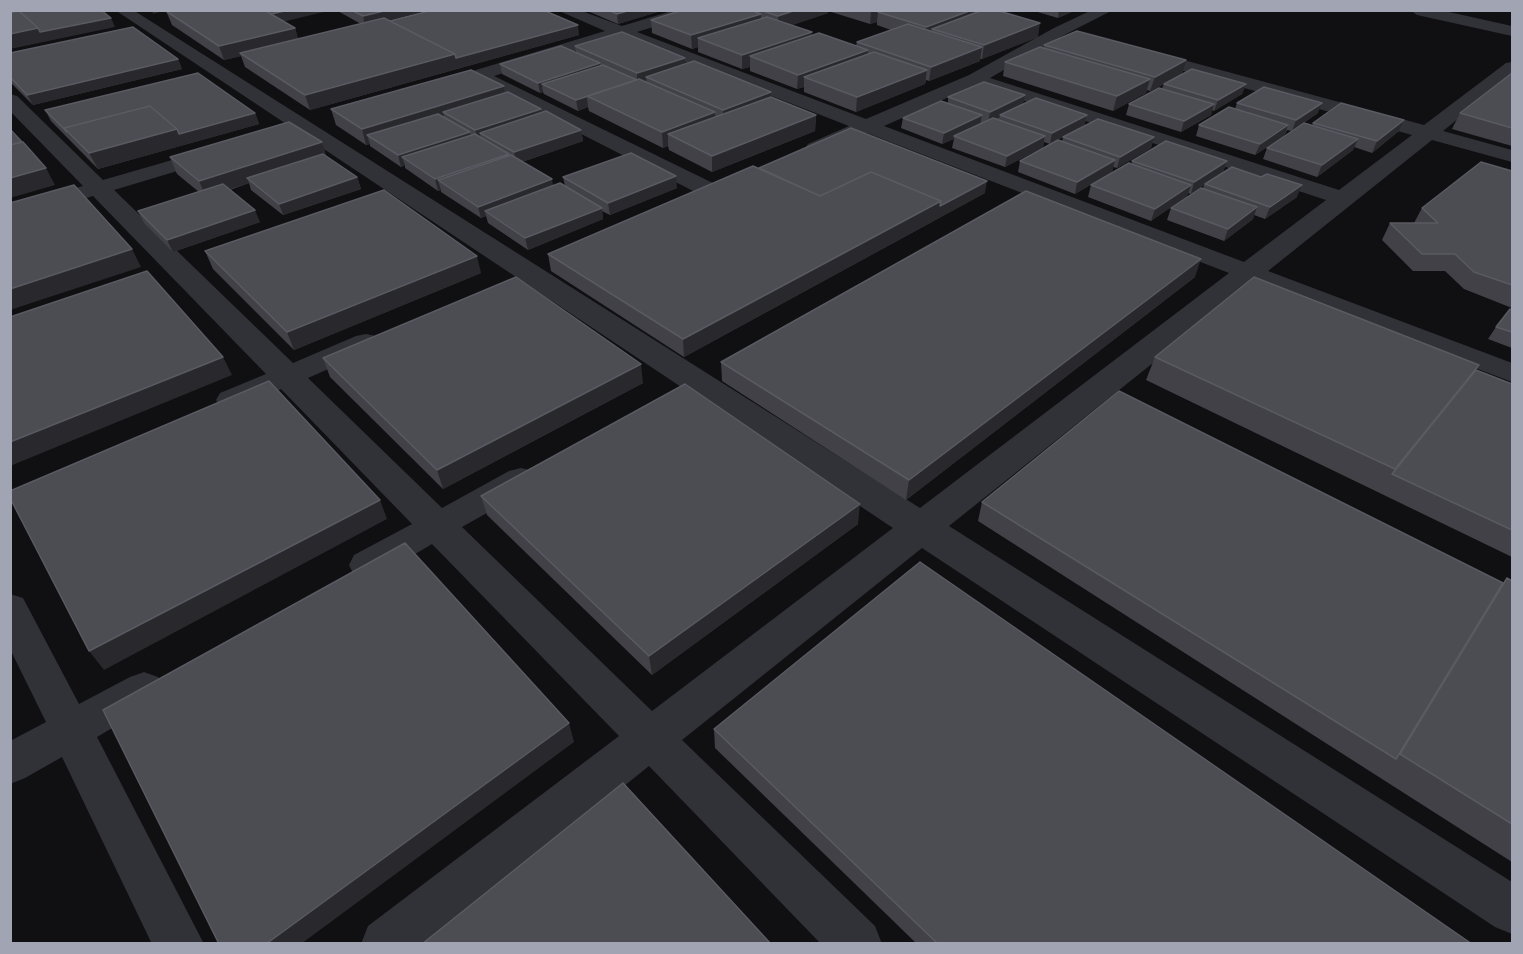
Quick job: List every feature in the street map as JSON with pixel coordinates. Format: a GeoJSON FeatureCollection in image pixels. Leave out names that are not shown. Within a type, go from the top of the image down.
{"type":"FeatureCollection","features":[{"type":"Feature","properties":{"kind":"street"},"geometry":{"type":"LineString","coordinates":[[564,10],[1512,373]]}},
{"type":"Feature","properties":{"kind":"street"},"geometry":{"type":"LineString","coordinates":[[423,91],[693,10]]}},
{"type":"Feature","properties":{"kind":"street"},"geometry":{"type":"LineString","coordinates":[[790,159],[975,79],[1060,31],[1106,10]]}},
{"type":"Feature","properties":{"kind":"street"},"geometry":{"type":"LineString","coordinates":[[1417,10],[1512,31]]}},
{"type":"Feature","properties":{"kind":"street"},"geometry":{"type":"LineString","coordinates":[[1449,10],[1512,24]]}},
{"type":"Feature","properties":{"kind":"street"},"geometry":{"type":"LineString","coordinates":[[140,23],[302,127],[390,195],[527,272],[1512,910]]}},
{"type":"Feature","properties":{"kind":"street"},"geometry":{"type":"LineString","coordinates":[[1129,50],[1512,156]]}},
{"type":"Feature","properties":{"kind":"street"},"geometry":{"type":"LineString","coordinates":[[386,944],[1512,67]]}},
{"type":"Feature","properties":{"kind":"street"},"geometry":{"type":"LineString","coordinates":[[478,75],[724,187],[681,206]]}},
{"type":"Feature","properties":{"kind":"street"},"geometry":{"type":"LineString","coordinates":[[975,79],[1344,198]]}},
{"type":"Feature","properties":{"kind":"street"},"geometry":{"type":"LineString","coordinates":[[24,112],[857,944]]}},
{"type":"Feature","properties":{"kind":"street"},"geometry":{"type":"LineString","coordinates":[[10,214],[234,147]]}},
{"type":"Feature","properties":{"kind":"street"},"geometry":{"type":"LineString","coordinates":[[1005,209],[1036,191]]}},
{"type":"Feature","properties":{"kind":"street"},"geometry":{"type":"LineString","coordinates":[[213,408],[385,334]]}},
{"type":"Feature","properties":{"kind":"street"},"geometry":{"type":"LineString","coordinates":[[664,399],[726,364]]}},
{"type":"Feature","properties":{"kind":"street"},"geometry":{"type":"LineString","coordinates":[[343,578],[551,462]]}},
{"type":"Feature","properties":{"kind":"street"},"geometry":{"type":"LineString","coordinates":[[10,609],[179,944]]}},
{"type":"Feature","properties":{"kind":"street"},"geometry":{"type":"LineString","coordinates":[[10,764],[166,677]]}},
{"type":"Feature","properties":{"kind":"building"},"geometry":{"type":"Polygon","coordinates":[[[10,10],[101,10],[111,18],[40,32],[19,11],[10,13],[10,10]]]}},
{"type":"Feature","properties":{"kind":"building"},"geometry":{"type":"Polygon","coordinates":[[[264,10],[295,28],[219,46],[166,11],[264,10]]]}},
{"type":"Feature","properties":{"kind":"building"},"geometry":{"type":"Polygon","coordinates":[[[264,10],[289,10],[271,14],[264,10]]]}},
{"type":"Feature","properties":{"kind":"building"},"geometry":{"type":"Polygon","coordinates":[[[351,10],[388,10],[363,16],[351,10]]]}},
{"type":"Feature","properties":{"kind":"building"},"geometry":{"type":"Polygon","coordinates":[[[433,10],[543,10],[578,25],[456,58],[455,54],[390,21],[433,10]]]}},
{"type":"Feature","properties":{"kind":"building"},"geometry":{"type":"Polygon","coordinates":[[[608,10],[631,10],[617,14],[608,10]]]}},
{"type":"Feature","properties":{"kind":"building"},"geometry":{"type":"Polygon","coordinates":[[[683,10],[750,10],[761,14],[691,35],[651,20],[683,10]]]}},
{"type":"Feature","properties":{"kind":"building"},"geometry":{"type":"Polygon","coordinates":[[[760,10],[796,10],[778,16],[760,10]]]}},
{"type":"Feature","properties":{"kind":"building"},"geometry":{"type":"Polygon","coordinates":[[[883,10],[972,10],[926,27],[878,12],[883,10]]]}},
{"type":"Feature","properties":{"kind":"building"},"geometry":{"type":"Polygon","coordinates":[[[983,10],[996,10],[1040,23],[984,45],[932,29],[983,10]]]}},
{"type":"Feature","properties":{"kind":"building"},"geometry":{"type":"Polygon","coordinates":[[[19,11],[38,28],[10,34],[10,13],[19,11]]]}},
{"type":"Feature","properties":{"kind":"building"},"geometry":{"type":"Polygon","coordinates":[[[767,17],[812,32],[742,55],[698,38],[767,17]]]}},
{"type":"Feature","properties":{"kind":"building"},"geometry":{"type":"Polygon","coordinates":[[[384,18],[455,54],[305,95],[240,53],[384,18]]]}},
{"type":"Feature","properties":{"kind":"building"},"geometry":{"type":"Polygon","coordinates":[[[908,24],[982,47],[931,67],[857,42],[908,24]]]}},
{"type":"Feature","properties":{"kind":"building"},"geometry":{"type":"Polygon","coordinates":[[[133,27],[178,59],[27,95],[10,77],[10,53],[133,27]]]}},
{"type":"Feature","properties":{"kind":"building"},"geometry":{"type":"Polygon","coordinates":[[[1077,31],[1186,60],[1155,77],[1044,45],[1077,31]]]}},
{"type":"Feature","properties":{"kind":"building"},"geometry":{"type":"Polygon","coordinates":[[[622,32],[685,58],[637,73],[575,46],[622,32]]]}},
{"type":"Feature","properties":{"kind":"building"},"geometry":{"type":"Polygon","coordinates":[[[819,33],[868,50],[798,75],[750,56],[819,33]]]}},
{"type":"Feature","properties":{"kind":"building"},"geometry":{"type":"Polygon","coordinates":[[[561,46],[600,63],[538,83],[500,64],[561,46]]]}},
{"type":"Feature","properties":{"kind":"building"},"geometry":{"type":"Polygon","coordinates":[[[1040,47],[1150,79],[1117,96],[1005,62],[1040,47]]]}},
{"type":"Feature","properties":{"kind":"building"},"geometry":{"type":"Polygon","coordinates":[[[874,52],[927,70],[857,97],[804,77],[874,52]]]}},
{"type":"Feature","properties":{"kind":"building"},"geometry":{"type":"Polygon","coordinates":[[[694,61],[771,92],[723,110],[646,77],[694,61]]]}},
{"type":"Feature","properties":{"kind":"building"},"geometry":{"type":"Polygon","coordinates":[[[603,65],[637,80],[576,100],[542,84],[603,65]]]}},
{"type":"Feature","properties":{"kind":"building"},"geometry":{"type":"Polygon","coordinates":[[[1192,69],[1246,84],[1218,100],[1164,84],[1192,69]]]}},
{"type":"Feature","properties":{"kind":"building"},"geometry":{"type":"Polygon","coordinates":[[[471,70],[504,86],[362,129],[331,109],[471,70]]]}},
{"type":"Feature","properties":{"kind":"building"},"geometry":{"type":"Polygon","coordinates":[[[198,73],[255,113],[179,134],[177,129],[150,106],[64,128],[67,132],[45,110],[198,73]]]}},
{"type":"Feature","properties":{"kind":"building"},"geometry":{"type":"Polygon","coordinates":[[[1512,73],[1512,128],[1460,113],[1512,73]]]}},
{"type":"Feature","properties":{"kind":"building"},"geometry":{"type":"Polygon","coordinates":[[[639,79],[715,112],[662,132],[587,96],[639,79]]]}},
{"type":"Feature","properties":{"kind":"building"},"geometry":{"type":"Polygon","coordinates":[[[984,82],[1025,95],[990,112],[948,97],[984,82]]]}},
{"type":"Feature","properties":{"kind":"building"},"geometry":{"type":"Polygon","coordinates":[[[1264,87],[1322,103],[1296,120],[1237,103],[1264,87]]]}},
{"type":"Feature","properties":{"kind":"building"},"geometry":{"type":"Polygon","coordinates":[[[1159,88],[1214,104],[1184,121],[1129,104],[1159,88]]]}},
{"type":"Feature","properties":{"kind":"building"},"geometry":{"type":"Polygon","coordinates":[[[508,92],[541,109],[475,130],[443,112],[508,92]]]}},
{"type":"Feature","properties":{"kind":"building"},"geometry":{"type":"Polygon","coordinates":[[[771,97],[816,115],[712,156],[668,134],[771,97]]]}},
{"type":"Feature","properties":{"kind":"building"},"geometry":{"type":"Polygon","coordinates":[[[1036,98],[1087,115],[1052,133],[1000,115],[1036,98]]]}},
{"type":"Feature","properties":{"kind":"building"},"geometry":{"type":"Polygon","coordinates":[[[941,101],[982,115],[944,133],[903,118],[941,101]]]}},
{"type":"Feature","properties":{"kind":"building"},"geometry":{"type":"Polygon","coordinates":[[[1341,103],[1404,120],[1377,141],[1313,123],[1341,103]]]}},
{"type":"Feature","properties":{"kind":"building"},"geometry":{"type":"Polygon","coordinates":[[[150,106],[177,129],[89,153],[64,128],[150,106]]]}},
{"type":"Feature","properties":{"kind":"building"},"geometry":{"type":"Polygon","coordinates":[[[1229,107],[1288,125],[1260,144],[1199,125],[1229,107]]]}},
{"type":"Feature","properties":{"kind":"building"},"geometry":{"type":"Polygon","coordinates":[[[546,111],[581,130],[514,152],[480,133],[546,111]]]}},
{"type":"Feature","properties":{"kind":"building"},"geometry":{"type":"Polygon","coordinates":[[[438,114],[470,132],[398,155],[367,135],[438,114]]]}},
{"type":"Feature","properties":{"kind":"building"},"geometry":{"type":"Polygon","coordinates":[[[993,118],[1045,136],[1007,156],[954,136],[993,118]]]}},
{"type":"Feature","properties":{"kind":"building"},"geometry":{"type":"Polygon","coordinates":[[[1098,119],[1154,137],[1120,157],[1063,137],[1098,119]]]}},
{"type":"Feature","properties":{"kind":"building"},"geometry":{"type":"Polygon","coordinates":[[[289,122],[322,142],[199,181],[170,157],[289,122]]]}},
{"type":"Feature","properties":{"kind":"building"},"geometry":{"type":"Polygon","coordinates":[[[1304,123],[1358,139],[1322,165],[1267,148],[1304,123]]]}},
{"type":"Feature","properties":{"kind":"building"},"geometry":{"type":"Polygon","coordinates":[[[851,128],[987,181],[940,206],[941,201],[871,172],[820,196],[759,168],[851,128]]]}},
{"type":"Feature","properties":{"kind":"building"},"geometry":{"type":"Polygon","coordinates":[[[10,129],[22,142],[10,145],[10,129]]]}},
{"type":"Feature","properties":{"kind":"building"},"geometry":{"type":"Polygon","coordinates":[[[475,134],[509,154],[435,179],[402,157],[475,134]]]}},
{"type":"Feature","properties":{"kind":"building"},"geometry":{"type":"Polygon","coordinates":[[[1058,140],[1115,160],[1077,182],[1020,161],[1058,140]]]}},
{"type":"Feature","properties":{"kind":"building"},"geometry":{"type":"Polygon","coordinates":[[[1166,141],[1227,161],[1194,182],[1132,161],[1166,141]]]}},
{"type":"Feature","properties":{"kind":"building"},"geometry":{"type":"Polygon","coordinates":[[[23,142],[46,168],[10,178],[10,145],[23,142]]]}},
{"type":"Feature","properties":{"kind":"building"},"geometry":{"type":"Polygon","coordinates":[[[631,153],[676,176],[608,203],[563,177],[631,153]]]}},
{"type":"Feature","properties":{"kind":"building"},"geometry":{"type":"Polygon","coordinates":[[[323,154],[357,177],[279,204],[247,178],[323,154]]]}},
{"type":"Feature","properties":{"kind":"building"},"geometry":{"type":"Polygon","coordinates":[[[511,155],[552,179],[478,207],[438,180],[511,155]]]}},
{"type":"Feature","properties":{"kind":"building"},"geometry":{"type":"Polygon","coordinates":[[[1481,162],[1512,171],[1512,285],[1474,272],[1455,254],[1422,254],[1390,223],[1438,223],[1422,208],[1481,162]]]}},
{"type":"Feature","properties":{"kind":"building"},"geometry":{"type":"Polygon","coordinates":[[[1129,163],[1191,185],[1155,209],[1091,185],[1129,163]]]}},
{"type":"Feature","properties":{"kind":"building"},"geometry":{"type":"Polygon","coordinates":[[[753,166],[820,196],[871,172],[941,201],[683,339],[548,254],[753,166]]]}},
{"type":"Feature","properties":{"kind":"building"},"geometry":{"type":"Polygon","coordinates":[[[1232,167],[1261,177],[1267,174],[1302,185],[1270,207],[1205,184],[1232,167]]]}},
{"type":"Feature","properties":{"kind":"building"},"geometry":{"type":"Polygon","coordinates":[[[560,183],[602,208],[525,238],[485,211],[560,183]]]}},
{"type":"Feature","properties":{"kind":"building"},"geometry":{"type":"Polygon","coordinates":[[[223,184],[255,210],[167,240],[138,211],[223,184]]]}},
{"type":"Feature","properties":{"kind":"building"},"geometry":{"type":"Polygon","coordinates":[[[74,185],[132,249],[10,289],[10,203],[74,185]]]}},
{"type":"Feature","properties":{"kind":"building"},"geometry":{"type":"Polygon","coordinates":[[[1201,188],[1257,207],[1228,229],[1171,208],[1201,188]]]}},
{"type":"Feature","properties":{"kind":"building"},"geometry":{"type":"Polygon","coordinates":[[[384,190],[477,256],[287,332],[205,251],[384,190]]]}},
{"type":"Feature","properties":{"kind":"building"},"geometry":{"type":"Polygon","coordinates":[[[1026,191],[1201,259],[909,480],[721,362],[1026,191]]]}},
{"type":"Feature","properties":{"kind":"building"},"geometry":{"type":"Polygon","coordinates":[[[147,271],[223,357],[10,442],[10,317],[147,271]]]}},
{"type":"Feature","properties":{"kind":"building"},"geometry":{"type":"Polygon","coordinates":[[[516,277],[641,364],[437,470],[323,358],[516,277]]]}},
{"type":"Feature","properties":{"kind":"building"},"geometry":{"type":"Polygon","coordinates":[[[1254,277],[1479,365],[1395,469],[1155,357],[1254,277]]]}},
{"type":"Feature","properties":{"kind":"building"},"geometry":{"type":"Polygon","coordinates":[[[1510,309],[1512,310],[1512,332],[1496,327],[1510,309]]]}},
{"type":"Feature","properties":{"kind":"building"},"geometry":{"type":"Polygon","coordinates":[[[1476,370],[1512,384],[1512,530],[1392,474],[1476,370]]]}},
{"type":"Feature","properties":{"kind":"building"},"geometry":{"type":"Polygon","coordinates":[[[269,381],[380,500],[89,651],[10,498],[10,491],[269,381]]]}},
{"type":"Feature","properties":{"kind":"building"},"geometry":{"type":"Polygon","coordinates":[[[685,384],[860,504],[649,656],[481,496],[685,384]]]}},
{"type":"Feature","properties":{"kind":"building"},"geometry":{"type":"Polygon","coordinates":[[[1119,391],[1503,583],[1396,759],[982,502],[1119,391]]]}},
{"type":"Feature","properties":{"kind":"building"},"geometry":{"type":"Polygon","coordinates":[[[405,543],[569,723],[266,944],[219,944],[103,710],[405,543]]]}},
{"type":"Feature","properties":{"kind":"building"},"geometry":{"type":"Polygon","coordinates":[[[920,562],[1472,944],[938,944],[714,729],[920,562]]]}},
{"type":"Feature","properties":{"kind":"building"},"geometry":{"type":"Polygon","coordinates":[[[1507,578],[1512,581],[1512,824],[1400,754],[1507,578]]]}},
{"type":"Feature","properties":{"kind":"building"},"geometry":{"type":"Polygon","coordinates":[[[623,783],[771,944],[422,944],[623,783]]]}}]}
